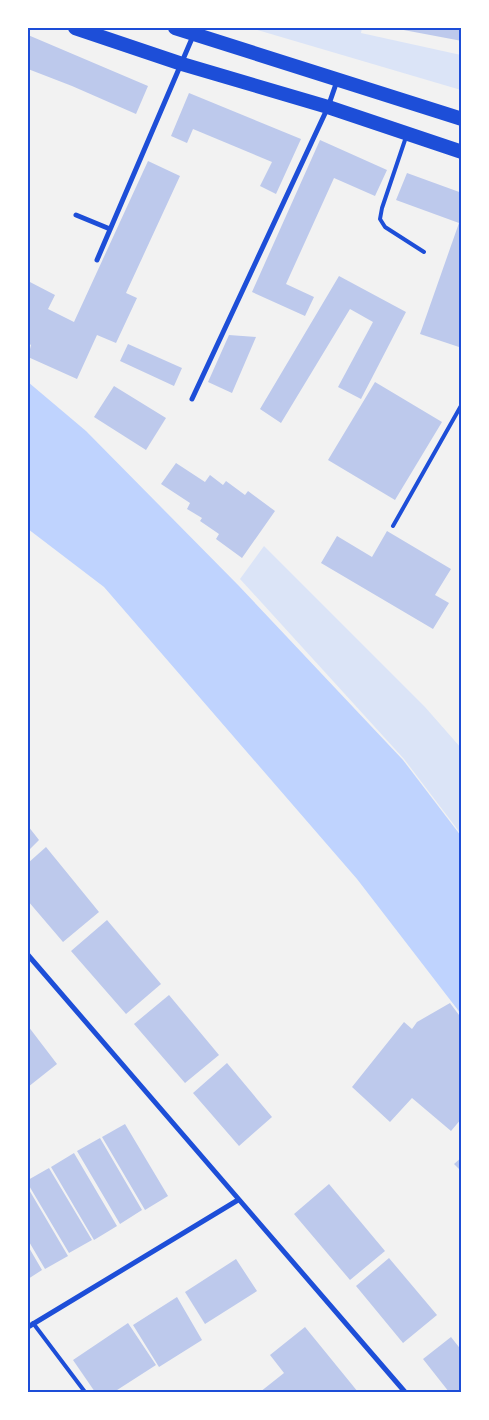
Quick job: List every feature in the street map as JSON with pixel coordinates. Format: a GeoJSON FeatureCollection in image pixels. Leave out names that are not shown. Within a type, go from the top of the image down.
{"type":"FeatureCollection","features":[{"type":"Feature","properties":{"kind":"highway"},"geometry":{"type":"LineString","coordinates":[[75,28],[182,64],[328,107],[462,152]]}},
{"type":"Feature","properties":{"kind":"highway"},"geometry":{"type":"LineString","coordinates":[[176,28],[462,119]]}},
{"type":"Feature","properties":{"kind":"street"},"geometry":{"type":"LineString","coordinates":[[96,260],[194,33]]}},
{"type":"Feature","properties":{"kind":"street"},"geometry":{"type":"LineString","coordinates":[[192,399],[328,107],[338,78]]}},
{"type":"Feature","properties":{"kind":"street"},"geometry":{"type":"LineString","coordinates":[[76,215],[110,229]]}},
{"type":"Feature","properties":{"kind":"street"},"geometry":{"type":"LineString","coordinates":[[28,955],[405,1392]]}},
{"type":"Feature","properties":{"kind":"street"},"geometry":{"type":"LineString","coordinates":[[30,1325],[238,1200]]}},
{"type":"Feature","properties":{"kind":"lane"},"geometry":{"type":"LineString","coordinates":[[408,133],[382,208],[380,219],[385,227],[424,252]]}},
{"type":"Feature","properties":{"kind":"lane"},"geometry":{"type":"LineString","coordinates":[[393,526],[462,404]]}},
{"type":"Feature","properties":{"kind":"lane"},"geometry":{"type":"LineString","coordinates":[[30,1325],[85,1392]]}},
{"type":"Feature","properties":{"kind":"shaded area"},"geometry":{"type":"Polygon","coordinates":[[[251,28],[362,28],[361,33],[461,55],[461,90],[251,28]]]}},
{"type":"Feature","properties":{"kind":"shaded area"},"geometry":{"type":"Polygon","coordinates":[[[264,546],[425,707],[461,748],[461,834],[404,759],[240,579],[264,546]]]}},
{"type":"Feature","properties":{"kind":"water"},"geometry":{"type":"Polygon","coordinates":[[[28,382],[86,431],[239,586],[403,760],[461,836],[461,1014],[357,879],[104,587],[28,529],[28,382]]]}},
{"type":"Feature","properties":{"kind":"building"},"geometry":{"type":"Polygon","coordinates":[[[393,28],[462,28],[462,41],[393,28]]]}},
{"type":"Feature","properties":{"kind":"building"},"geometry":{"type":"Polygon","coordinates":[[[28,35],[148,86],[136,114],[28,69],[28,35]]]}},
{"type":"Feature","properties":{"kind":"building"},"geometry":{"type":"Polygon","coordinates":[[[189,93],[301,139],[276,194],[260,186],[272,162],[193,129],[187,143],[171,136],[189,93]]]}},
{"type":"Feature","properties":{"kind":"building"},"geometry":{"type":"Polygon","coordinates":[[[320,140],[387,170],[375,196],[334,178],[286,284],[314,297],[305,316],[252,292],[320,140]]]}},
{"type":"Feature","properties":{"kind":"building"},"geometry":{"type":"Polygon","coordinates":[[[148,161],[180,176],[126,293],[137,298],[116,343],[97,335],[77,379],[28,357],[31,345],[28,343],[28,281],[55,295],[48,309],[74,322],[148,161]]]}},
{"type":"Feature","properties":{"kind":"building"},"geometry":{"type":"Polygon","coordinates":[[[407,173],[462,193],[462,348],[420,334],[459,223],[396,200],[407,173]]]}},
{"type":"Feature","properties":{"kind":"building"},"geometry":{"type":"Polygon","coordinates":[[[339,276],[406,312],[361,399],[338,387],[373,322],[350,309],[281,423],[260,409],[339,276]]]}},
{"type":"Feature","properties":{"kind":"building"},"geometry":{"type":"Polygon","coordinates":[[[229,335],[256,337],[232,393],[208,382],[229,335]]]}},
{"type":"Feature","properties":{"kind":"building"},"geometry":{"type":"Polygon","coordinates":[[[128,344],[182,368],[174,386],[120,361],[128,344]]]}},
{"type":"Feature","properties":{"kind":"building"},"geometry":{"type":"Polygon","coordinates":[[[375,382],[442,422],[395,500],[328,460],[375,382]]]}},
{"type":"Feature","properties":{"kind":"building"},"geometry":{"type":"Polygon","coordinates":[[[114,386],[166,418],[146,450],[94,417],[114,386]]]}},
{"type":"Feature","properties":{"kind":"building"},"geometry":{"type":"Polygon","coordinates":[[[176,463],[205,482],[210,475],[223,485],[226,481],[245,495],[248,491],[275,511],[242,558],[216,539],[219,534],[200,521],[202,518],[187,509],[190,503],[161,484],[176,463]]]}},
{"type":"Feature","properties":{"kind":"building"},"geometry":{"type":"Polygon","coordinates":[[[387,531],[451,569],[435,595],[449,603],[433,629],[321,563],[337,536],[372,557],[387,531]]]}},
{"type":"Feature","properties":{"kind":"building"},"geometry":{"type":"Polygon","coordinates":[[[28,826],[39,840],[28,851],[28,826]]]}},
{"type":"Feature","properties":{"kind":"building"},"geometry":{"type":"Polygon","coordinates":[[[46,847],[99,912],[63,942],[28,901],[28,863],[46,847]]]}},
{"type":"Feature","properties":{"kind":"building"},"geometry":{"type":"Polygon","coordinates":[[[107,920],[161,984],[126,1014],[71,951],[107,920]]]}},
{"type":"Feature","properties":{"kind":"building"},"geometry":{"type":"Polygon","coordinates":[[[169,995],[219,1055],[185,1083],[134,1024],[169,995]]]}},
{"type":"Feature","properties":{"kind":"building"},"geometry":{"type":"Polygon","coordinates":[[[450,1003],[462,1019],[462,1118],[451,1131],[412,1098],[390,1122],[352,1087],[404,1022],[412,1029],[417,1022],[450,1003]]]}},
{"type":"Feature","properties":{"kind":"building"},"geometry":{"type":"Polygon","coordinates":[[[28,1026],[57,1064],[28,1087],[28,1026]]]}},
{"type":"Feature","properties":{"kind":"building"},"geometry":{"type":"Polygon","coordinates":[[[227,1063],[272,1117],[239,1146],[193,1093],[227,1063]]]}},
{"type":"Feature","properties":{"kind":"building"},"geometry":{"type":"Polygon","coordinates":[[[125,1124],[168,1196],[145,1210],[102,1137],[125,1124]]]}},
{"type":"Feature","properties":{"kind":"building"},"geometry":{"type":"Polygon","coordinates":[[[100,1138],[142,1210],[120,1224],[77,1151],[100,1138]]]}},
{"type":"Feature","properties":{"kind":"building"},"geometry":{"type":"Polygon","coordinates":[[[74,1153],[117,1226],[94,1240],[51,1167],[74,1153]]]}},
{"type":"Feature","properties":{"kind":"building"},"geometry":{"type":"Polygon","coordinates":[[[462,1157],[462,1172],[454,1164],[462,1157]]]}},
{"type":"Feature","properties":{"kind":"building"},"geometry":{"type":"Polygon","coordinates":[[[49,1168],[92,1240],[69,1253],[28,1184],[28,1180],[49,1168]]]}},
{"type":"Feature","properties":{"kind":"building"},"geometry":{"type":"Polygon","coordinates":[[[329,1184],[385,1251],[350,1280],[294,1214],[329,1184]]]}},
{"type":"Feature","properties":{"kind":"building"},"geometry":{"type":"Polygon","coordinates":[[[28,1188],[68,1256],[45,1269],[28,1240],[28,1188]]]}},
{"type":"Feature","properties":{"kind":"building"},"geometry":{"type":"Polygon","coordinates":[[[28,1246],[42,1270],[28,1279],[28,1246]]]}},
{"type":"Feature","properties":{"kind":"building"},"geometry":{"type":"Polygon","coordinates":[[[389,1258],[437,1315],[403,1343],[356,1286],[389,1258]]]}},
{"type":"Feature","properties":{"kind":"building"},"geometry":{"type":"Polygon","coordinates":[[[236,1259],[257,1291],[205,1324],[185,1292],[236,1259]]]}},
{"type":"Feature","properties":{"kind":"building"},"geometry":{"type":"Polygon","coordinates":[[[177,1297],[202,1340],[159,1367],[133,1325],[177,1297]]]}},
{"type":"Feature","properties":{"kind":"building"},"geometry":{"type":"Polygon","coordinates":[[[128,1323],[156,1365],[114,1392],[95,1392],[73,1360],[128,1323]]]}},
{"type":"Feature","properties":{"kind":"building"},"geometry":{"type":"Polygon","coordinates":[[[305,1327],[358,1392],[260,1392],[284,1373],[270,1355],[305,1327]]]}},
{"type":"Feature","properties":{"kind":"building"},"geometry":{"type":"Polygon","coordinates":[[[451,1337],[462,1351],[462,1392],[449,1392],[423,1359],[451,1337]]]}}]}
